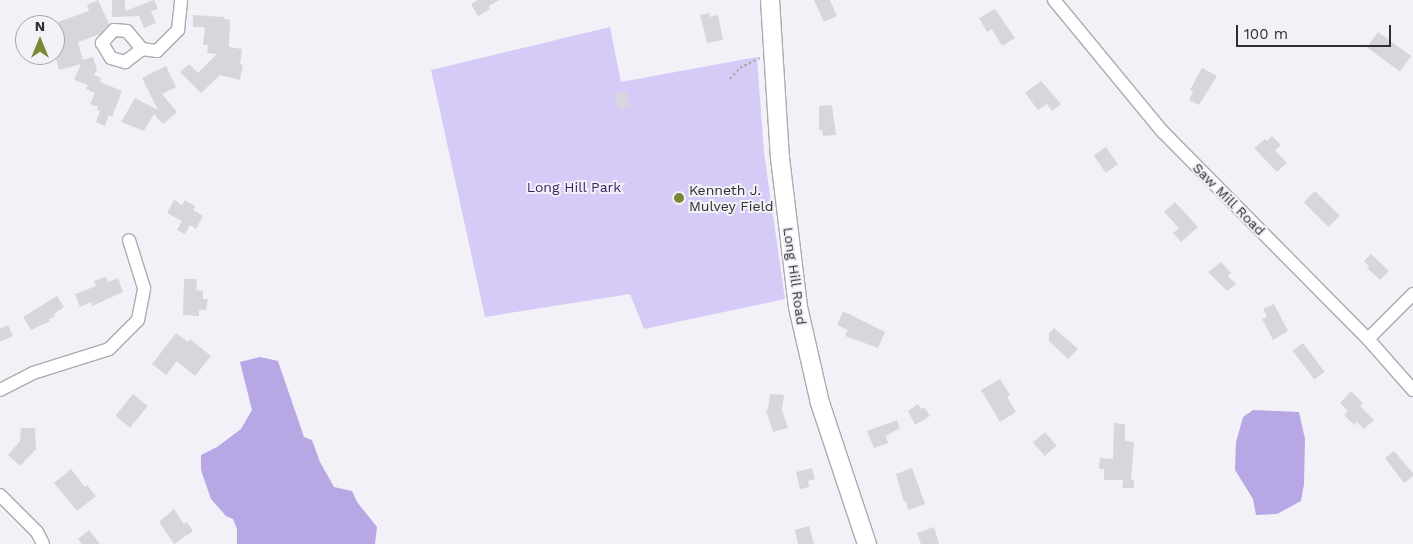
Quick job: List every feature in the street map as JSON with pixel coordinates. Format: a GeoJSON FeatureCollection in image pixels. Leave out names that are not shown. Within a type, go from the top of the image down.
{"type":"FeatureCollection","features":[{"type":"Feature","properties":{"kind":"street"},"geometry":{"type":"LineString","coordinates":[[142,49],[157,50],[178,30],[181,0]]}},
{"type":"Feature","properties":{"kind":"street","name":"Long Hill Road"},"geometry":{"type":"LineString","coordinates":[[770,0],[781,167],[798,307],[820,403],[867,544]]}},
{"type":"Feature","properties":{"kind":"street","name":"Saw Mill Road"},"geometry":{"type":"LineString","coordinates":[[1054,0],[1162,132],[1368,339],[1413,390]]}},
{"type":"Feature","properties":{"kind":"street"},"geometry":{"type":"LineString","coordinates":[[0,390],[33,373],[109,349],[138,320],[144,288],[129,240]]}},
{"type":"Feature","properties":{"kind":"street"},"geometry":{"type":"LineString","coordinates":[[1368,339],[1413,294]]}},
{"type":"Feature","properties":{"kind":"street"},"geometry":{"type":"LineString","coordinates":[[0,495],[36,532],[43,544]]}},
{"type":"Feature","properties":{"kind":"path"},"geometry":{"type":"LineString","coordinates":[[730,78],[740,68],[764,57]]}},
{"type":"Feature","properties":{"kind":"green space","name":"Long Hill Park"},"geometry":{"type":"Polygon","coordinates":[[[610,27],[621,82],[757,57],[764,153],[785,299],[644,329],[630,294],[485,317],[431,70],[610,27]]]}},
{"type":"Feature","properties":{"kind":"shaded area"},"geometry":{"type":"Polygon","coordinates":[[[260,357],[278,361],[304,437],[312,440],[320,462],[334,487],[352,491],[357,502],[377,527],[375,544],[237,544],[237,529],[233,519],[226,516],[211,499],[201,470],[201,455],[217,447],[241,429],[252,410],[240,362],[260,357]]]}},
{"type":"Feature","properties":{"kind":"shaded area"},"geometry":{"type":"Polygon","coordinates":[[[1253,410],[1299,412],[1305,439],[1304,484],[1301,501],[1277,514],[1256,515],[1253,499],[1235,470],[1236,442],[1243,417],[1253,410]]]}},
{"type":"Feature","properties":{"kind":"building"},"geometry":{"type":"Polygon","coordinates":[[[98,0],[109,24],[100,34],[78,42],[83,60],[93,57],[97,70],[94,75],[101,78],[100,82],[122,91],[112,117],[109,115],[105,126],[96,122],[100,111],[97,110],[98,107],[90,104],[95,93],[86,89],[88,85],[74,80],[81,64],[59,70],[58,65],[65,65],[65,20],[89,11],[87,5],[98,0]]]}},
{"type":"Feature","properties":{"kind":"building"},"geometry":{"type":"Polygon","coordinates":[[[112,0],[125,0],[125,11],[154,0],[158,9],[151,11],[156,23],[144,28],[139,16],[112,17],[112,0]]]}},
{"type":"Feature","properties":{"kind":"building"},"geometry":{"type":"Polygon","coordinates":[[[478,0],[499,0],[489,6],[490,9],[478,16],[471,4],[478,0]]]}},
{"type":"Feature","properties":{"kind":"building"},"geometry":{"type":"Polygon","coordinates":[[[814,0],[830,0],[837,16],[824,22],[814,0]]]}},
{"type":"Feature","properties":{"kind":"building"},"geometry":{"type":"Polygon","coordinates":[[[995,9],[1015,38],[1002,46],[992,29],[987,32],[979,18],[995,9]]]}},
{"type":"Feature","properties":{"kind":"building"},"geometry":{"type":"Polygon","coordinates":[[[710,13],[710,17],[718,15],[723,40],[707,43],[700,15],[710,13]]]}},
{"type":"Feature","properties":{"kind":"building"},"geometry":{"type":"Polygon","coordinates":[[[193,15],[224,17],[224,19],[230,20],[229,47],[242,49],[240,64],[243,65],[240,80],[220,75],[201,93],[180,72],[189,64],[198,73],[217,54],[207,53],[208,45],[203,45],[205,27],[193,27],[193,15]]]}},
{"type":"Feature","properties":{"kind":"building"},"geometry":{"type":"Polygon","coordinates":[[[1378,32],[1411,56],[1400,71],[1367,47],[1378,32]]]}},
{"type":"Feature","properties":{"kind":"building"},"geometry":{"type":"Polygon","coordinates":[[[166,66],[176,87],[162,94],[177,112],[163,124],[154,114],[144,131],[121,122],[135,98],[158,110],[142,78],[166,66]]]}},
{"type":"Feature","properties":{"kind":"building"},"geometry":{"type":"Polygon","coordinates":[[[1202,68],[1217,76],[1199,105],[1189,100],[1193,92],[1190,90],[1202,68]]]}},
{"type":"Feature","properties":{"kind":"building"},"geometry":{"type":"Polygon","coordinates":[[[1041,81],[1061,104],[1052,111],[1047,104],[1038,110],[1025,93],[1041,81]]]}},
{"type":"Feature","properties":{"kind":"building"},"geometry":{"type":"Polygon","coordinates":[[[626,91],[630,107],[619,109],[615,94],[626,91]]]}},
{"type":"Feature","properties":{"kind":"building"},"geometry":{"type":"Polygon","coordinates":[[[832,105],[836,135],[823,136],[822,130],[819,130],[819,106],[832,105]]]}},
{"type":"Feature","properties":{"kind":"building"},"geometry":{"type":"Polygon","coordinates":[[[1272,136],[1281,145],[1275,150],[1287,163],[1277,172],[1254,148],[1272,136]]]}},
{"type":"Feature","properties":{"kind":"building"},"geometry":{"type":"Polygon","coordinates":[[[1106,147],[1118,164],[1106,173],[1094,156],[1106,147]]]}},
{"type":"Feature","properties":{"kind":"building"},"geometry":{"type":"Polygon","coordinates":[[[1315,191],[1340,216],[1328,227],[1304,202],[1315,191]]]}},
{"type":"Feature","properties":{"kind":"building"},"geometry":{"type":"Polygon","coordinates":[[[174,200],[182,205],[185,200],[195,206],[193,210],[203,216],[196,229],[190,225],[185,234],[177,230],[182,221],[167,213],[174,200]]]}},
{"type":"Feature","properties":{"kind":"building"},"geometry":{"type":"Polygon","coordinates":[[[1175,202],[1198,227],[1181,242],[1173,233],[1179,228],[1164,212],[1175,202]]]}},
{"type":"Feature","properties":{"kind":"building"},"geometry":{"type":"Polygon","coordinates":[[[1371,254],[1389,271],[1380,280],[1367,268],[1369,266],[1364,261],[1371,254]]]}},
{"type":"Feature","properties":{"kind":"building"},"geometry":{"type":"Polygon","coordinates":[[[1221,262],[1231,273],[1228,276],[1236,284],[1227,291],[1208,272],[1221,262]]]}},
{"type":"Feature","properties":{"kind":"building"},"geometry":{"type":"Polygon","coordinates":[[[106,277],[108,282],[118,278],[123,292],[92,306],[91,302],[80,307],[75,294],[96,286],[94,281],[106,277]]]}},
{"type":"Feature","properties":{"kind":"building"},"geometry":{"type":"Polygon","coordinates":[[[184,279],[197,279],[196,290],[203,291],[203,299],[208,299],[206,310],[199,310],[199,316],[183,315],[184,279]]]}},
{"type":"Feature","properties":{"kind":"building"},"geometry":{"type":"Polygon","coordinates":[[[57,296],[64,307],[49,319],[50,321],[31,330],[23,317],[57,296]]]}},
{"type":"Feature","properties":{"kind":"building"},"geometry":{"type":"Polygon","coordinates":[[[1274,304],[1288,331],[1273,340],[1262,319],[1267,317],[1263,309],[1274,304]]]}},
{"type":"Feature","properties":{"kind":"building"},"geometry":{"type":"Polygon","coordinates":[[[843,311],[885,332],[878,348],[845,336],[848,330],[837,325],[843,311]]]}},
{"type":"Feature","properties":{"kind":"building"},"geometry":{"type":"Polygon","coordinates":[[[8,325],[13,336],[0,342],[0,329],[8,325]]]}},
{"type":"Feature","properties":{"kind":"building"},"geometry":{"type":"Polygon","coordinates":[[[1054,328],[1078,349],[1068,359],[1049,341],[1049,333],[1054,328]]]}},
{"type":"Feature","properties":{"kind":"building"},"geometry":{"type":"Polygon","coordinates":[[[176,333],[188,342],[190,339],[211,356],[195,376],[177,361],[166,375],[152,364],[176,333]]]}},
{"type":"Feature","properties":{"kind":"building"},"geometry":{"type":"Polygon","coordinates":[[[1303,343],[1325,372],[1314,380],[1293,351],[1303,343]]]}},
{"type":"Feature","properties":{"kind":"building"},"geometry":{"type":"Polygon","coordinates":[[[1000,379],[1010,395],[1007,397],[1016,412],[1000,422],[981,390],[1000,379]]]}},
{"type":"Feature","properties":{"kind":"building"},"geometry":{"type":"Polygon","coordinates":[[[1351,391],[1363,403],[1360,406],[1374,420],[1364,429],[1357,422],[1354,425],[1344,415],[1348,411],[1340,403],[1351,391]]]}},
{"type":"Feature","properties":{"kind":"building"},"geometry":{"type":"Polygon","coordinates":[[[133,394],[148,406],[130,428],[115,416],[133,394]]]}},
{"type":"Feature","properties":{"kind":"building"},"geometry":{"type":"Polygon","coordinates":[[[770,394],[784,395],[782,410],[788,428],[773,432],[766,410],[768,409],[770,394]]]}},
{"type":"Feature","properties":{"kind":"building"},"geometry":{"type":"Polygon","coordinates":[[[918,404],[921,409],[924,407],[930,416],[915,425],[908,411],[918,404]]]}},
{"type":"Feature","properties":{"kind":"building"},"geometry":{"type":"Polygon","coordinates":[[[897,420],[900,428],[886,436],[888,443],[874,448],[867,431],[897,420]]]}},
{"type":"Feature","properties":{"kind":"building"},"geometry":{"type":"Polygon","coordinates":[[[1114,423],[1125,424],[1125,441],[1134,442],[1131,480],[1134,480],[1134,488],[1122,488],[1123,480],[1104,480],[1104,469],[1099,469],[1100,458],[1113,459],[1114,423]]]}},
{"type":"Feature","properties":{"kind":"building"},"geometry":{"type":"Polygon","coordinates":[[[21,428],[35,428],[36,449],[20,466],[8,455],[20,441],[21,428]]]}},
{"type":"Feature","properties":{"kind":"building"},"geometry":{"type":"Polygon","coordinates":[[[1045,432],[1057,446],[1045,456],[1033,442],[1045,432]]]}},
{"type":"Feature","properties":{"kind":"building"},"geometry":{"type":"Polygon","coordinates":[[[1394,451],[1413,473],[1413,476],[1404,483],[1385,458],[1394,451]]]}},
{"type":"Feature","properties":{"kind":"building"},"geometry":{"type":"Polygon","coordinates":[[[812,468],[815,479],[808,481],[809,487],[800,489],[796,472],[812,468]]]}},
{"type":"Feature","properties":{"kind":"building"},"geometry":{"type":"Polygon","coordinates":[[[912,468],[925,504],[908,510],[896,474],[912,468]]]}},
{"type":"Feature","properties":{"kind":"building"},"geometry":{"type":"Polygon","coordinates":[[[71,469],[85,487],[87,485],[96,496],[77,511],[54,483],[71,469]]]}},
{"type":"Feature","properties":{"kind":"building"},"geometry":{"type":"Polygon","coordinates":[[[174,509],[184,524],[187,522],[193,531],[174,544],[159,522],[174,509]]]}},
{"type":"Feature","properties":{"kind":"building"},"geometry":{"type":"Polygon","coordinates":[[[809,526],[814,544],[798,544],[795,530],[809,526]]]}},
{"type":"Feature","properties":{"kind":"building"},"geometry":{"type":"Polygon","coordinates":[[[934,527],[939,544],[921,544],[917,533],[934,527]]]}},
{"type":"Feature","properties":{"kind":"building"},"geometry":{"type":"Polygon","coordinates":[[[89,530],[100,544],[82,544],[78,539],[89,530]]]}},
{"type":"Feature","properties":{"kind":"place","name":"Kenneth J. Mulvey Field"},"geometry":{"type":"Point","coordinates":[679,198]}}]}
